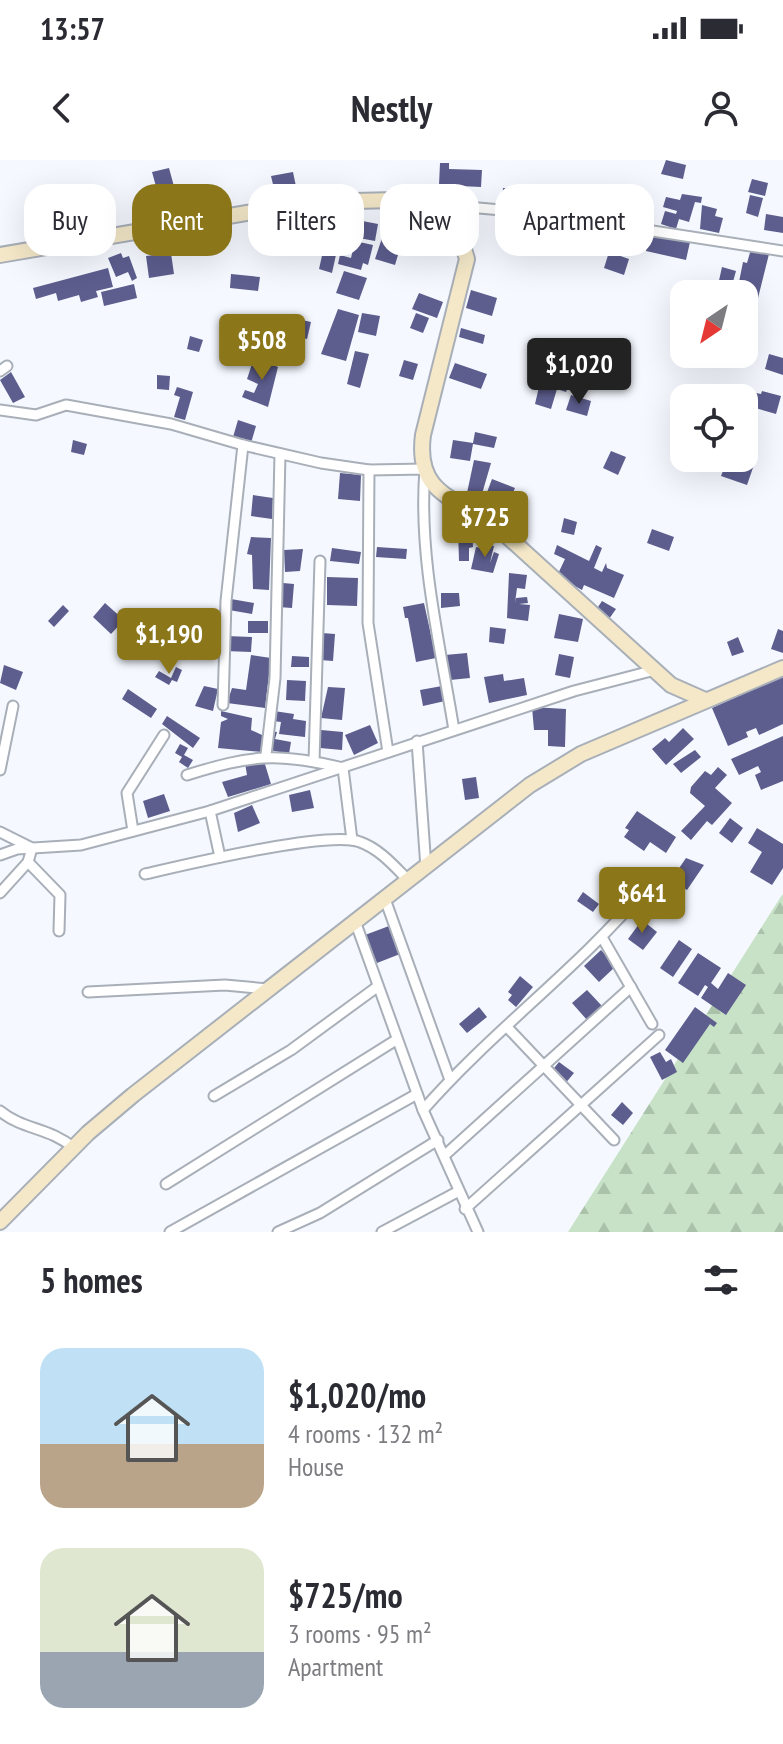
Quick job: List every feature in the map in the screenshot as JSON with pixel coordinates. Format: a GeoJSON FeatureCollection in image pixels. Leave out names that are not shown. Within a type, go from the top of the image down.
{"type":"FeatureCollection","features":[{"type":"Feature","properties":{"kind":"main road"},"geometry":{"type":"LineString","coordinates":[[0,255],[311,202],[380,200]]}},
{"type":"Feature","properties":{"kind":"main road"},"geometry":{"type":"LineString","coordinates":[[466,256],[423,435],[421,453],[433,485],[444,496],[496,526],[671,685],[705,700]]}},
{"type":"Feature","properties":{"kind":"main road"},"geometry":{"type":"LineString","coordinates":[[1,1219],[133,1095],[558,766],[783,668]]}},
{"type":"Feature","properties":{"kind":"main road"},"geometry":{"type":"LineString","coordinates":[[671,685],[678,715]]}},
{"type":"Feature","properties":{"kind":"street"},"geometry":{"type":"LineString","coordinates":[[479,208],[536,213],[783,251]]}},
{"type":"Feature","properties":{"kind":"street"},"geometry":{"type":"LineString","coordinates":[[0,410],[36,415],[66,405],[171,424],[280,454],[369,470],[425,469],[422,506],[425,544],[454,730]]}},
{"type":"Feature","properties":{"kind":"street"},"geometry":{"type":"LineString","coordinates":[[223,705],[226,601],[243,445]]}},
{"type":"Feature","properties":{"kind":"street"},"geometry":{"type":"LineString","coordinates":[[266,755],[275,678],[280,454]]}},
{"type":"Feature","properties":{"kind":"street"},"geometry":{"type":"LineString","coordinates":[[369,470],[368,623],[388,752]]}},
{"type":"Feature","properties":{"kind":"street"},"geometry":{"type":"LineString","coordinates":[[314,761],[320,561]]}},
{"type":"Feature","properties":{"kind":"street"},"geometry":{"type":"LineString","coordinates":[[0,855],[32,848],[81,845],[210,811],[574,691],[655,670]]}},
{"type":"Feature","properties":{"kind":"street"},"geometry":{"type":"LineString","coordinates":[[0,770],[13,706]]}},
{"type":"Feature","properties":{"kind":"street"},"geometry":{"type":"LineString","coordinates":[[133,831],[127,793],[164,735]]}},
{"type":"Feature","properties":{"kind":"street"},"geometry":{"type":"LineString","coordinates":[[417,741],[426,868]]}},
{"type":"Feature","properties":{"kind":"street"},"geometry":{"type":"LineString","coordinates":[[187,775],[266,755],[343,768]]}},
{"type":"Feature","properties":{"kind":"street"},"geometry":{"type":"LineString","coordinates":[[343,768],[352,840]]}},
{"type":"Feature","properties":{"kind":"street"},"geometry":{"type":"LineString","coordinates":[[210,811],[220,857]]}},
{"type":"Feature","properties":{"kind":"street"},"geometry":{"type":"LineString","coordinates":[[0,832],[32,848]]}},
{"type":"Feature","properties":{"kind":"street"},"geometry":{"type":"LineString","coordinates":[[145,874],[295,844],[352,840],[385,858],[409,881]]}},
{"type":"Feature","properties":{"kind":"street"},"geometry":{"type":"LineString","coordinates":[[0,893],[28,862],[32,848]]}},
{"type":"Feature","properties":{"kind":"street"},"geometry":{"type":"LineString","coordinates":[[28,862],[60,895],[59,931]]}},
{"type":"Feature","properties":{"kind":"street"},"geometry":{"type":"LineString","coordinates":[[423,1110],[450,1080],[603,939],[646,888]]}},
{"type":"Feature","properties":{"kind":"street"},"geometry":{"type":"LineString","coordinates":[[385,899],[450,1080]]}},
{"type":"Feature","properties":{"kind":"street"},"geometry":{"type":"LineString","coordinates":[[355,921],[423,1110],[478,1232]]}},
{"type":"Feature","properties":{"kind":"street"},"geometry":{"type":"LineString","coordinates":[[603,939],[652,1024]]}},
{"type":"Feature","properties":{"kind":"street"},"geometry":{"type":"LineString","coordinates":[[88,992],[225,985],[268,989]]}},
{"type":"Feature","properties":{"kind":"street"},"geometry":{"type":"LineString","coordinates":[[214,1096],[291,1050],[377,987]]}},
{"type":"Feature","properties":{"kind":"street"},"geometry":{"type":"LineString","coordinates":[[445,1155],[631,987]]}},
{"type":"Feature","properties":{"kind":"street"},"geometry":{"type":"LineString","coordinates":[[507,1027],[542,1068],[614,1140]]}},
{"type":"Feature","properties":{"kind":"street"},"geometry":{"type":"LineString","coordinates":[[465,1209],[659,1035]]}},
{"type":"Feature","properties":{"kind":"street"},"geometry":{"type":"LineString","coordinates":[[166,1184],[396,1040]]}},
{"type":"Feature","properties":{"kind":"street"},"geometry":{"type":"LineString","coordinates":[[170,1232],[417,1094]]}},
{"type":"Feature","properties":{"kind":"street"},"geometry":{"type":"LineString","coordinates":[[0,1111],[14,1122],[57,1134],[74,1148]]}},
{"type":"Feature","properties":{"kind":"street"},"geometry":{"type":"LineString","coordinates":[[278,1232],[320,1213],[438,1140]]}},
{"type":"Feature","properties":{"kind":"street"},"geometry":{"type":"LineString","coordinates":[[382,1232],[459,1191]]}},
{"type":"Feature","properties":{"kind":"green space"},"geometry":{"type":"Polygon","coordinates":[[[783,894],[783,1232],[568,1232],[780,898],[783,894]]]}},
{"type":"Feature","properties":{"kind":"building"},"geometry":{"type":"Polygon","coordinates":[[[666,160],[686,165],[683,179],[661,174],[666,160]]]}},
{"type":"Feature","properties":{"kind":"building"},"geometry":{"type":"Polygon","coordinates":[[[440,163],[449,163],[449,169],[482,170],[481,187],[479,184],[439,184],[440,163]]]}},
{"type":"Feature","properties":{"kind":"building"},"geometry":{"type":"Polygon","coordinates":[[[169,168],[173,184],[155,184],[152,172],[169,168]]]}},
{"type":"Feature","properties":{"kind":"building"},"geometry":{"type":"Polygon","coordinates":[[[293,172],[296,184],[273,184],[271,176],[293,172]]]}},
{"type":"Feature","properties":{"kind":"building"},"geometry":{"type":"Polygon","coordinates":[[[752,179],[768,183],[765,196],[748,192],[752,179]]]}},
{"type":"Feature","properties":{"kind":"building"},"geometry":{"type":"Polygon","coordinates":[[[682,194],[702,197],[701,203],[695,202],[689,222],[679,219],[676,229],[661,224],[665,211],[676,214],[677,211],[663,207],[666,197],[680,200],[682,194]]]}},
{"type":"Feature","properties":{"kind":"building"},"geometry":{"type":"Polygon","coordinates":[[[750,195],[763,198],[758,217],[746,213],[750,195]]]}},
{"type":"Feature","properties":{"kind":"building"},"geometry":{"type":"Polygon","coordinates":[[[702,205],[717,209],[715,216],[723,218],[719,233],[700,229],[702,205]]]}},
{"type":"Feature","properties":{"kind":"building"},"geometry":{"type":"Polygon","coordinates":[[[766,214],[783,217],[783,233],[764,230],[766,214]]]}},
{"type":"Feature","properties":{"kind":"building"},"geometry":{"type":"Polygon","coordinates":[[[364,221],[378,224],[375,241],[364,239],[364,221]]]}},
{"type":"Feature","properties":{"kind":"building"},"geometry":{"type":"Polygon","coordinates":[[[654,234],[690,242],[686,260],[654,253],[654,234]]]}},
{"type":"Feature","properties":{"kind":"building"},"geometry":{"type":"Polygon","coordinates":[[[364,243],[373,245],[368,265],[363,263],[361,270],[338,264],[340,256],[364,256],[364,243]]]}},
{"type":"Feature","properties":{"kind":"building"},"geometry":{"type":"Polygon","coordinates":[[[380,244],[380,256],[398,256],[395,265],[375,259],[380,244]]]}},
{"type":"Feature","properties":{"kind":"building"},"geometry":{"type":"Polygon","coordinates":[[[751,249],[769,254],[758,298],[758,280],[739,280],[743,262],[747,263],[751,249]]]}},
{"type":"Feature","properties":{"kind":"building"},"geometry":{"type":"Polygon","coordinates":[[[121,253],[123,258],[129,256],[137,278],[132,281],[128,272],[116,277],[108,258],[121,253]]]}},
{"type":"Feature","properties":{"kind":"building"},"geometry":{"type":"Polygon","coordinates":[[[146,256],[171,256],[174,274],[149,278],[146,256]]]}},
{"type":"Feature","properties":{"kind":"building"},"geometry":{"type":"Polygon","coordinates":[[[322,256],[336,256],[332,273],[319,269],[322,256]]]}},
{"type":"Feature","properties":{"kind":"building"},"geometry":{"type":"Polygon","coordinates":[[[608,256],[629,259],[624,275],[604,268],[608,256]]]}},
{"type":"Feature","properties":{"kind":"building"},"geometry":{"type":"Polygon","coordinates":[[[722,267],[736,271],[734,280],[719,280],[722,267]]]}},
{"type":"Feature","properties":{"kind":"building"},"geometry":{"type":"Polygon","coordinates":[[[108,268],[113,287],[96,291],[98,297],[81,302],[79,295],[58,301],[56,293],[36,299],[33,288],[108,268]]]}},
{"type":"Feature","properties":{"kind":"building"},"geometry":{"type":"Polygon","coordinates":[[[344,271],[367,278],[359,300],[336,293],[344,271]]]}},
{"type":"Feature","properties":{"kind":"building"},"geometry":{"type":"Polygon","coordinates":[[[231,274],[260,277],[258,291],[230,288],[231,274]]]}},
{"type":"Feature","properties":{"kind":"building"},"geometry":{"type":"Polygon","coordinates":[[[134,284],[137,298],[104,306],[101,292],[134,284]]]}},
{"type":"Feature","properties":{"kind":"building"},"geometry":{"type":"Polygon","coordinates":[[[471,290],[497,298],[492,316],[466,308],[471,290]]]}},
{"type":"Feature","properties":{"kind":"building"},"geometry":{"type":"Polygon","coordinates":[[[419,293],[443,302],[437,318],[412,309],[419,293]]]}},
{"type":"Feature","properties":{"kind":"building"},"geometry":{"type":"Polygon","coordinates":[[[338,309],[359,315],[346,361],[321,354],[338,309]]]}},
{"type":"Feature","properties":{"kind":"building"},"geometry":{"type":"Polygon","coordinates":[[[362,313],[380,316],[376,336],[358,332],[362,313]]]}},
{"type":"Feature","properties":{"kind":"building"},"geometry":{"type":"Polygon","coordinates":[[[416,313],[429,318],[423,333],[410,328],[416,313]]]}},
{"type":"Feature","properties":{"kind":"building"},"geometry":{"type":"Polygon","coordinates":[[[293,318],[311,322],[307,339],[289,335],[293,318]]]}},
{"type":"Feature","properties":{"kind":"building"},"geometry":{"type":"Polygon","coordinates":[[[461,328],[485,335],[483,344],[459,337],[461,328]]]}},
{"type":"Feature","properties":{"kind":"building"},"geometry":{"type":"Polygon","coordinates":[[[190,336],[203,340],[199,352],[187,349],[190,336]]]}},
{"type":"Feature","properties":{"kind":"building"},"geometry":{"type":"Polygon","coordinates":[[[355,351],[369,354],[360,388],[347,384],[355,351]]]}},
{"type":"Feature","properties":{"kind":"building"},"geometry":{"type":"Polygon","coordinates":[[[769,354],[783,358],[783,375],[765,369],[769,354]]]}},
{"type":"Feature","properties":{"kind":"building"},"geometry":{"type":"Polygon","coordinates":[[[254,358],[278,367],[268,407],[242,397],[245,390],[254,393],[258,384],[247,379],[254,358]]]}},
{"type":"Feature","properties":{"kind":"building"},"geometry":{"type":"Polygon","coordinates":[[[404,360],[418,364],[413,380],[399,376],[404,360]]]}},
{"type":"Feature","properties":{"kind":"building"},"geometry":{"type":"Polygon","coordinates":[[[455,363],[487,374],[481,389],[449,378],[455,363]]]}},
{"type":"Feature","properties":{"kind":"building"},"geometry":{"type":"Polygon","coordinates":[[[11,372],[25,397],[13,403],[0,380],[11,372]]]}},
{"type":"Feature","properties":{"kind":"building"},"geometry":{"type":"Polygon","coordinates":[[[542,374],[569,383],[566,392],[557,389],[551,409],[535,404],[542,374]]]}},
{"type":"Feature","properties":{"kind":"building"},"geometry":{"type":"Polygon","coordinates":[[[157,375],[170,376],[169,390],[157,389],[157,375]]]}},
{"type":"Feature","properties":{"kind":"building"},"geometry":{"type":"Polygon","coordinates":[[[177,387],[193,392],[185,420],[174,417],[180,397],[174,395],[177,387]]]}},
{"type":"Feature","properties":{"kind":"building"},"geometry":{"type":"Polygon","coordinates":[[[762,391],[781,396],[776,414],[758,409],[758,393],[762,391]]]}},
{"type":"Feature","properties":{"kind":"building"},"geometry":{"type":"Polygon","coordinates":[[[571,395],[591,401],[587,416],[566,410],[571,395]]]}},
{"type":"Feature","properties":{"kind":"building"},"geometry":{"type":"Polygon","coordinates":[[[238,420],[256,426],[251,443],[233,437],[238,420]]]}},
{"type":"Feature","properties":{"kind":"building"},"geometry":{"type":"Polygon","coordinates":[[[475,432],[497,437],[494,448],[473,444],[470,461],[450,458],[453,440],[473,443],[475,432]]]}},
{"type":"Feature","properties":{"kind":"building"},"geometry":{"type":"Polygon","coordinates":[[[73,440],[87,444],[84,455],[71,452],[73,440]]]}},
{"type":"Feature","properties":{"kind":"building"},"geometry":{"type":"Polygon","coordinates":[[[611,451],[626,457],[618,475],[603,468],[611,451]]]}},
{"type":"Feature","properties":{"kind":"building"},"geometry":{"type":"Polygon","coordinates":[[[474,460],[491,463],[477,511],[464,507],[474,460]]]}},
{"type":"Feature","properties":{"kind":"building"},"geometry":{"type":"Polygon","coordinates":[[[723,472],[752,472],[747,485],[721,476],[723,472]]]}},
{"type":"Feature","properties":{"kind":"building"},"geometry":{"type":"Polygon","coordinates":[[[340,473],[361,475],[360,501],[338,499],[340,473]]]}},
{"type":"Feature","properties":{"kind":"building"},"geometry":{"type":"Polygon","coordinates":[[[492,479],[515,488],[508,504],[486,495],[492,479]]]}},
{"type":"Feature","properties":{"kind":"building"},"geometry":{"type":"Polygon","coordinates":[[[253,495],[273,498],[272,519],[251,516],[253,495]]]}},
{"type":"Feature","properties":{"kind":"building"},"geometry":{"type":"Polygon","coordinates":[[[487,502],[505,504],[503,519],[485,516],[487,502]]]}},
{"type":"Feature","properties":{"kind":"building"},"geometry":{"type":"Polygon","coordinates":[[[564,518],[577,522],[574,535],[561,532],[564,518]]]}},
{"type":"Feature","properties":{"kind":"building"},"geometry":{"type":"Polygon","coordinates":[[[472,528],[473,547],[469,548],[469,561],[459,561],[458,529],[472,528]]]}},
{"type":"Feature","properties":{"kind":"building"},"geometry":{"type":"Polygon","coordinates":[[[652,529],[674,537],[669,551],[647,543],[652,529]]]}},
{"type":"Feature","properties":{"kind":"building"},"geometry":{"type":"Polygon","coordinates":[[[251,537],[271,538],[269,590],[253,589],[252,555],[247,554],[251,537]]]}},
{"type":"Feature","properties":{"kind":"building"},"geometry":{"type":"Polygon","coordinates":[[[481,543],[494,546],[490,563],[494,552],[499,554],[493,573],[471,569],[476,547],[481,548],[481,543]]]}},
{"type":"Feature","properties":{"kind":"building"},"geometry":{"type":"Polygon","coordinates":[[[557,545],[589,561],[596,545],[602,548],[594,568],[602,572],[606,563],[607,568],[624,575],[614,598],[584,585],[582,590],[557,576],[565,559],[554,554],[557,545]]]}},
{"type":"Feature","properties":{"kind":"building"},"geometry":{"type":"Polygon","coordinates":[[[377,547],[407,549],[406,559],[376,557],[377,547]]]}},
{"type":"Feature","properties":{"kind":"building"},"geometry":{"type":"Polygon","coordinates":[[[332,548],[361,552],[359,564],[330,561],[332,548]]]}},
{"type":"Feature","properties":{"kind":"building"},"geometry":{"type":"Polygon","coordinates":[[[303,549],[300,571],[285,572],[284,550],[303,549]]]}},
{"type":"Feature","properties":{"kind":"building"},"geometry":{"type":"Polygon","coordinates":[[[509,573],[527,575],[525,589],[517,588],[515,603],[516,598],[527,597],[528,603],[519,604],[530,605],[528,621],[507,618],[509,573]]]}},
{"type":"Feature","properties":{"kind":"building"},"geometry":{"type":"Polygon","coordinates":[[[327,577],[358,578],[357,606],[327,605],[327,577]]]}},
{"type":"Feature","properties":{"kind":"building"},"geometry":{"type":"Polygon","coordinates":[[[294,584],[292,608],[278,607],[278,585],[294,584]]]}},
{"type":"Feature","properties":{"kind":"building"},"geometry":{"type":"Polygon","coordinates":[[[441,593],[459,593],[460,606],[441,608],[441,593]]]}},
{"type":"Feature","properties":{"kind":"building"},"geometry":{"type":"Polygon","coordinates":[[[231,599],[254,603],[252,614],[229,610],[231,599]]]}},
{"type":"Feature","properties":{"kind":"building"},"geometry":{"type":"Polygon","coordinates":[[[602,601],[616,609],[609,619],[596,610],[602,601]]]}},
{"type":"Feature","properties":{"kind":"building"},"geometry":{"type":"Polygon","coordinates":[[[105,603],[124,620],[111,634],[93,617],[105,603]]]}},
{"type":"Feature","properties":{"kind":"building"},"geometry":{"type":"Polygon","coordinates":[[[424,603],[436,658],[416,662],[403,607],[424,603]]]}},
{"type":"Feature","properties":{"kind":"building"},"geometry":{"type":"Polygon","coordinates":[[[63,605],[69,611],[54,627],[48,621],[63,605]]]}},
{"type":"Feature","properties":{"kind":"building"},"geometry":{"type":"Polygon","coordinates":[[[559,614],[583,619],[578,642],[554,638],[559,614]]]}},
{"type":"Feature","properties":{"kind":"building"},"geometry":{"type":"Polygon","coordinates":[[[248,621],[268,621],[268,633],[248,633],[248,621]]]}},
{"type":"Feature","properties":{"kind":"building"},"geometry":{"type":"Polygon","coordinates":[[[490,627],[506,629],[504,644],[489,642],[490,627]]]}},
{"type":"Feature","properties":{"kind":"building"},"geometry":{"type":"Polygon","coordinates":[[[778,629],[783,631],[783,653],[771,649],[778,629]]]}},
{"type":"Feature","properties":{"kind":"building"},"geometry":{"type":"Polygon","coordinates":[[[207,632],[219,634],[217,651],[205,649],[207,632]]]}},
{"type":"Feature","properties":{"kind":"building"},"geometry":{"type":"Polygon","coordinates":[[[322,633],[335,634],[333,661],[320,660],[322,633]]]}},
{"type":"Feature","properties":{"kind":"building"},"geometry":{"type":"Polygon","coordinates":[[[226,636],[252,637],[251,652],[225,651],[226,636]]]}},
{"type":"Feature","properties":{"kind":"building"},"geometry":{"type":"Polygon","coordinates":[[[738,637],[744,652],[732,656],[727,642],[738,637]]]}},
{"type":"Feature","properties":{"kind":"building"},"geometry":{"type":"Polygon","coordinates":[[[467,653],[470,678],[450,680],[445,655],[467,653]]]}},
{"type":"Feature","properties":{"kind":"building"},"geometry":{"type":"Polygon","coordinates":[[[559,654],[574,657],[570,678],[555,675],[559,654]]]}},
{"type":"Feature","properties":{"kind":"building"},"geometry":{"type":"Polygon","coordinates":[[[251,655],[271,658],[265,708],[227,703],[232,688],[246,690],[251,655]]]}},
{"type":"Feature","properties":{"kind":"building"},"geometry":{"type":"Polygon","coordinates":[[[292,656],[309,657],[309,667],[291,667],[292,656]]]}},
{"type":"Feature","properties":{"kind":"building"},"geometry":{"type":"Polygon","coordinates":[[[4,665],[23,672],[16,690],[0,683],[4,665]]]}},
{"type":"Feature","properties":{"kind":"building"},"geometry":{"type":"Polygon","coordinates":[[[176,667],[182,670],[177,682],[172,680],[169,685],[155,677],[159,671],[171,678],[176,667]]]}},
{"type":"Feature","properties":{"kind":"building"},"geometry":{"type":"Polygon","coordinates":[[[503,674],[504,681],[524,678],[527,695],[489,703],[484,677],[503,674]]]}},
{"type":"Feature","properties":{"kind":"building"},"geometry":{"type":"Polygon","coordinates":[[[783,676],[783,724],[759,735],[756,728],[746,732],[748,737],[728,746],[712,708],[783,676]]]}},
{"type":"Feature","properties":{"kind":"building"},"geometry":{"type":"Polygon","coordinates":[[[287,680],[306,681],[305,701],[286,700],[287,680]]]}},
{"type":"Feature","properties":{"kind":"building"},"geometry":{"type":"Polygon","coordinates":[[[204,686],[218,689],[213,711],[195,706],[204,686]]]}},
{"type":"Feature","properties":{"kind":"building"},"geometry":{"type":"Polygon","coordinates":[[[442,686],[445,701],[423,706],[420,690],[442,686]]]}},
{"type":"Feature","properties":{"kind":"building"},"geometry":{"type":"Polygon","coordinates":[[[328,687],[345,688],[342,720],[321,718],[328,687]]]}},
{"type":"Feature","properties":{"kind":"building"},"geometry":{"type":"Polygon","coordinates":[[[128,689],[157,709],[151,718],[122,699],[128,689]]]}},
{"type":"Feature","properties":{"kind":"building"},"geometry":{"type":"Polygon","coordinates":[[[532,707],[566,709],[565,747],[548,746],[548,730],[534,730],[532,707]]]}},
{"type":"Feature","properties":{"kind":"building"},"geometry":{"type":"Polygon","coordinates":[[[221,711],[252,718],[251,730],[262,735],[262,752],[218,748],[221,722],[228,719],[221,716],[221,711]]]}},
{"type":"Feature","properties":{"kind":"building"},"geometry":{"type":"Polygon","coordinates":[[[274,711],[294,714],[293,719],[306,721],[305,737],[279,734],[281,722],[273,721],[274,711]]]}},
{"type":"Feature","properties":{"kind":"building"},"geometry":{"type":"Polygon","coordinates":[[[167,716],[200,738],[193,748],[162,724],[167,716]]]}},
{"type":"Feature","properties":{"kind":"building"},"geometry":{"type":"Polygon","coordinates":[[[370,725],[378,743],[354,755],[345,735],[370,725]]]}},
{"type":"Feature","properties":{"kind":"building"},"geometry":{"type":"Polygon","coordinates":[[[683,728],[694,739],[666,765],[652,749],[665,738],[669,742],[683,728]]]}},
{"type":"Feature","properties":{"kind":"building"},"geometry":{"type":"Polygon","coordinates":[[[321,730],[343,732],[342,750],[320,748],[321,730]]]}},
{"type":"Feature","properties":{"kind":"building"},"geometry":{"type":"Polygon","coordinates":[[[270,731],[277,732],[275,739],[291,742],[289,754],[270,750],[270,731]]]}},
{"type":"Feature","properties":{"kind":"building"},"geometry":{"type":"Polygon","coordinates":[[[783,736],[783,781],[761,790],[755,775],[761,772],[758,766],[739,775],[731,759],[783,736]]]}},
{"type":"Feature","properties":{"kind":"building"},"geometry":{"type":"Polygon","coordinates":[[[180,744],[188,748],[184,755],[193,760],[188,768],[179,762],[182,757],[175,753],[180,744]]]}},
{"type":"Feature","properties":{"kind":"building"},"geometry":{"type":"Polygon","coordinates":[[[695,750],[701,757],[681,773],[673,764],[695,750]]]}},
{"type":"Feature","properties":{"kind":"building"},"geometry":{"type":"Polygon","coordinates":[[[264,761],[271,784],[228,797],[222,782],[247,775],[245,763],[264,761]]]}},
{"type":"Feature","properties":{"kind":"building"},"geometry":{"type":"Polygon","coordinates":[[[718,767],[727,775],[715,788],[732,803],[712,825],[707,821],[691,840],[681,831],[705,806],[690,793],[691,787],[705,771],[711,775],[718,767]]]}},
{"type":"Feature","properties":{"kind":"building"},"geometry":{"type":"Polygon","coordinates":[[[476,777],[479,798],[465,800],[462,779],[476,777]]]}},
{"type":"Feature","properties":{"kind":"building"},"geometry":{"type":"Polygon","coordinates":[[[310,790],[314,808],[292,812],[289,795],[310,790]]]}},
{"type":"Feature","properties":{"kind":"building"},"geometry":{"type":"Polygon","coordinates":[[[164,794],[170,811],[148,818],[143,801],[164,794]]]}},
{"type":"Feature","properties":{"kind":"building"},"geometry":{"type":"Polygon","coordinates":[[[252,805],[260,823],[238,832],[234,813],[252,805]]]}},
{"type":"Feature","properties":{"kind":"building"},"geometry":{"type":"Polygon","coordinates":[[[637,811],[676,837],[666,853],[650,842],[644,851],[624,837],[629,830],[625,828],[637,811]]]}},
{"type":"Feature","properties":{"kind":"building"},"geometry":{"type":"Polygon","coordinates":[[[730,818],[743,828],[732,843],[719,833],[730,818]]]}},
{"type":"Feature","properties":{"kind":"building"},"geometry":{"type":"Polygon","coordinates":[[[757,828],[783,844],[783,868],[772,885],[750,872],[762,852],[748,843],[757,828]]]}},
{"type":"Feature","properties":{"kind":"building"},"geometry":{"type":"Polygon","coordinates":[[[686,858],[704,865],[687,890],[671,880],[686,858]]]}},
{"type":"Feature","properties":{"kind":"building"},"geometry":{"type":"Polygon","coordinates":[[[583,892],[599,904],[593,912],[577,901],[583,892]]]}},
{"type":"Feature","properties":{"kind":"building"},"geometry":{"type":"Polygon","coordinates":[[[642,920],[657,932],[643,950],[628,939],[642,920]]]}},
{"type":"Feature","properties":{"kind":"building"},"geometry":{"type":"Polygon","coordinates":[[[389,926],[400,954],[377,963],[365,935],[389,926]]]}},
{"type":"Feature","properties":{"kind":"building"},"geometry":{"type":"Polygon","coordinates":[[[679,940],[692,949],[673,977],[660,968],[679,940]]]}},
{"type":"Feature","properties":{"kind":"building"},"geometry":{"type":"Polygon","coordinates":[[[601,950],[616,966],[599,982],[584,966],[601,950]]]}},
{"type":"Feature","properties":{"kind":"building"},"geometry":{"type":"Polygon","coordinates":[[[698,953],[721,968],[711,983],[718,989],[728,973],[746,985],[726,1015],[701,998],[708,987],[705,985],[698,996],[678,983],[698,953]]]}},
{"type":"Feature","properties":{"kind":"building"},"geometry":{"type":"Polygon","coordinates":[[[520,976],[533,987],[516,1007],[508,1000],[512,995],[508,992],[520,976]]]}},
{"type":"Feature","properties":{"kind":"building"},"geometry":{"type":"Polygon","coordinates":[[[587,990],[602,1006],[587,1020],[572,1003],[587,990]]]}},
{"type":"Feature","properties":{"kind":"building"},"geometry":{"type":"Polygon","coordinates":[[[479,1007],[487,1017],[467,1033],[459,1024],[479,1007]]]}},
{"type":"Feature","properties":{"kind":"building"},"geometry":{"type":"Polygon","coordinates":[[[695,1007],[717,1023],[714,1027],[710,1024],[683,1063],[665,1050],[695,1007]]]}},
{"type":"Feature","properties":{"kind":"building"},"geometry":{"type":"Polygon","coordinates":[[[660,1052],[666,1062],[671,1059],[677,1072],[662,1080],[650,1057],[660,1052]]]}},
{"type":"Feature","properties":{"kind":"building"},"geometry":{"type":"Polygon","coordinates":[[[559,1062],[574,1073],[564,1085],[550,1073],[559,1062]]]}},
{"type":"Feature","properties":{"kind":"building"},"geometry":{"type":"Polygon","coordinates":[[[622,1102],[633,1113],[623,1125],[611,1115],[622,1102]]]}}]}
